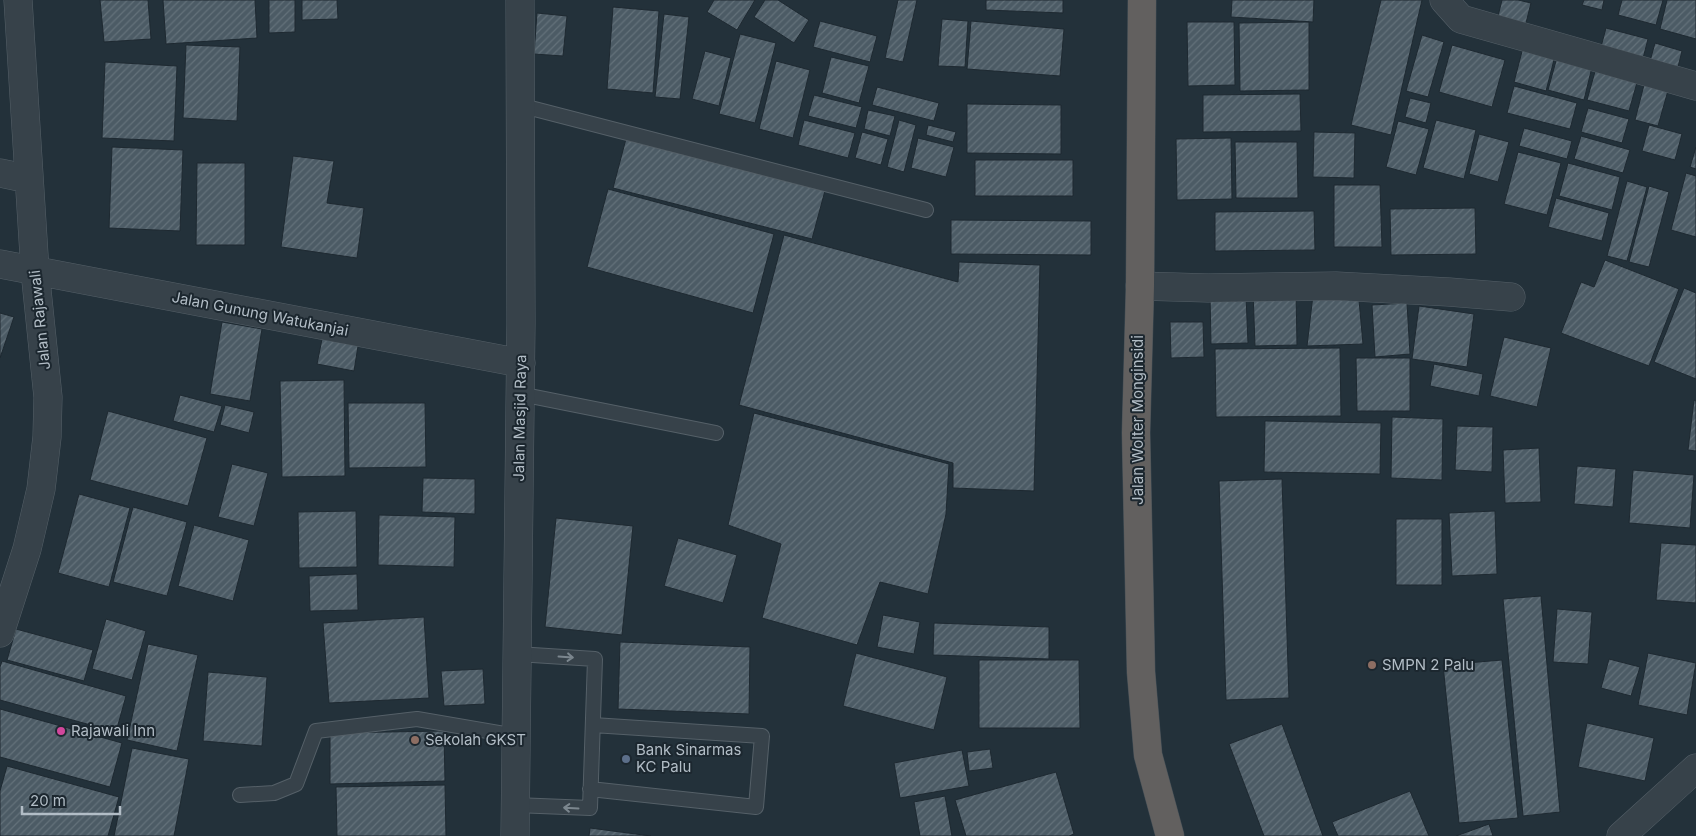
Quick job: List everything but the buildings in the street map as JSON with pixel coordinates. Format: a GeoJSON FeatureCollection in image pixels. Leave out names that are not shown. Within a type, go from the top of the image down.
{"type":"FeatureCollection","features":[{"type":"Feature","properties":{"kind":"highway","name":"Jalan Wolter Monginsidi"},"geometry":{"type":"LineString","coordinates":[[1142,0],[1140,286],[1136,433],[1141,672],[1148,755],[1170,836]]}},
{"type":"Feature","properties":{"kind":"street","name":"Jalan Rajawali"},"geometry":{"type":"LineString","coordinates":[[0,634],[27,549],[41,488],[47,437],[48,397],[35,272],[18,0]]}},
{"type":"Feature","properties":{"kind":"street","name":"Jalan Masjid Raya"},"geometry":{"type":"LineString","coordinates":[[515,836],[520,394],[520,0]]}},
{"type":"Feature","properties":{"kind":"street"},"geometry":{"type":"LineString","coordinates":[[1444,0],[1461,19],[1696,86]]}},
{"type":"Feature","properties":{"kind":"street"},"geometry":{"type":"LineString","coordinates":[[0,174],[30,179]]}},
{"type":"Feature","properties":{"kind":"street","name":"Jalan Gunung Watukanjai"},"geometry":{"type":"LineString","coordinates":[[0,264],[520,363]]}},
{"type":"Feature","properties":{"kind":"street"},"geometry":{"type":"LineString","coordinates":[[1140,286],[1208,288],[1325,286],[1511,297]]}},
{"type":"Feature","properties":{"kind":"street"},"geometry":{"type":"LineString","coordinates":[[1621,836],[1696,768]]}},
{"type":"Feature","properties":{"kind":"lane"},"geometry":{"type":"LineString","coordinates":[[519,105],[926,210]]}},
{"type":"Feature","properties":{"kind":"lane"},"geometry":{"type":"LineString","coordinates":[[520,394],[716,433]]}},
{"type":"Feature","properties":{"kind":"lane"},"geometry":{"type":"LineString","coordinates":[[515,805],[590,808],[595,659],[517,654]]}},
{"type":"Feature","properties":{"kind":"lane"},"geometry":{"type":"LineString","coordinates":[[240,795],[274,793],[296,784],[316,731],[417,719],[516,736]]}},
{"type":"Feature","properties":{"kind":"lane"},"geometry":{"type":"LineString","coordinates":[[590,789],[756,807],[762,736],[593,725]]}},
{"type":"Feature","properties":{"kind":"place","name":"SMPN 2 Palu"},"geometry":{"type":"Point","coordinates":[1372,665]}},
{"type":"Feature","properties":{"kind":"place","name":"Rajawali Inn"},"geometry":{"type":"Point","coordinates":[61,731]}},
{"type":"Feature","properties":{"kind":"place","name":"Sekolah GKST"},"geometry":{"type":"Point","coordinates":[415,740]}},
{"type":"Feature","properties":{"kind":"place","name":"Bank Sinarmas KC Palu"},"geometry":{"type":"Point","coordinates":[626,759]}}]}
